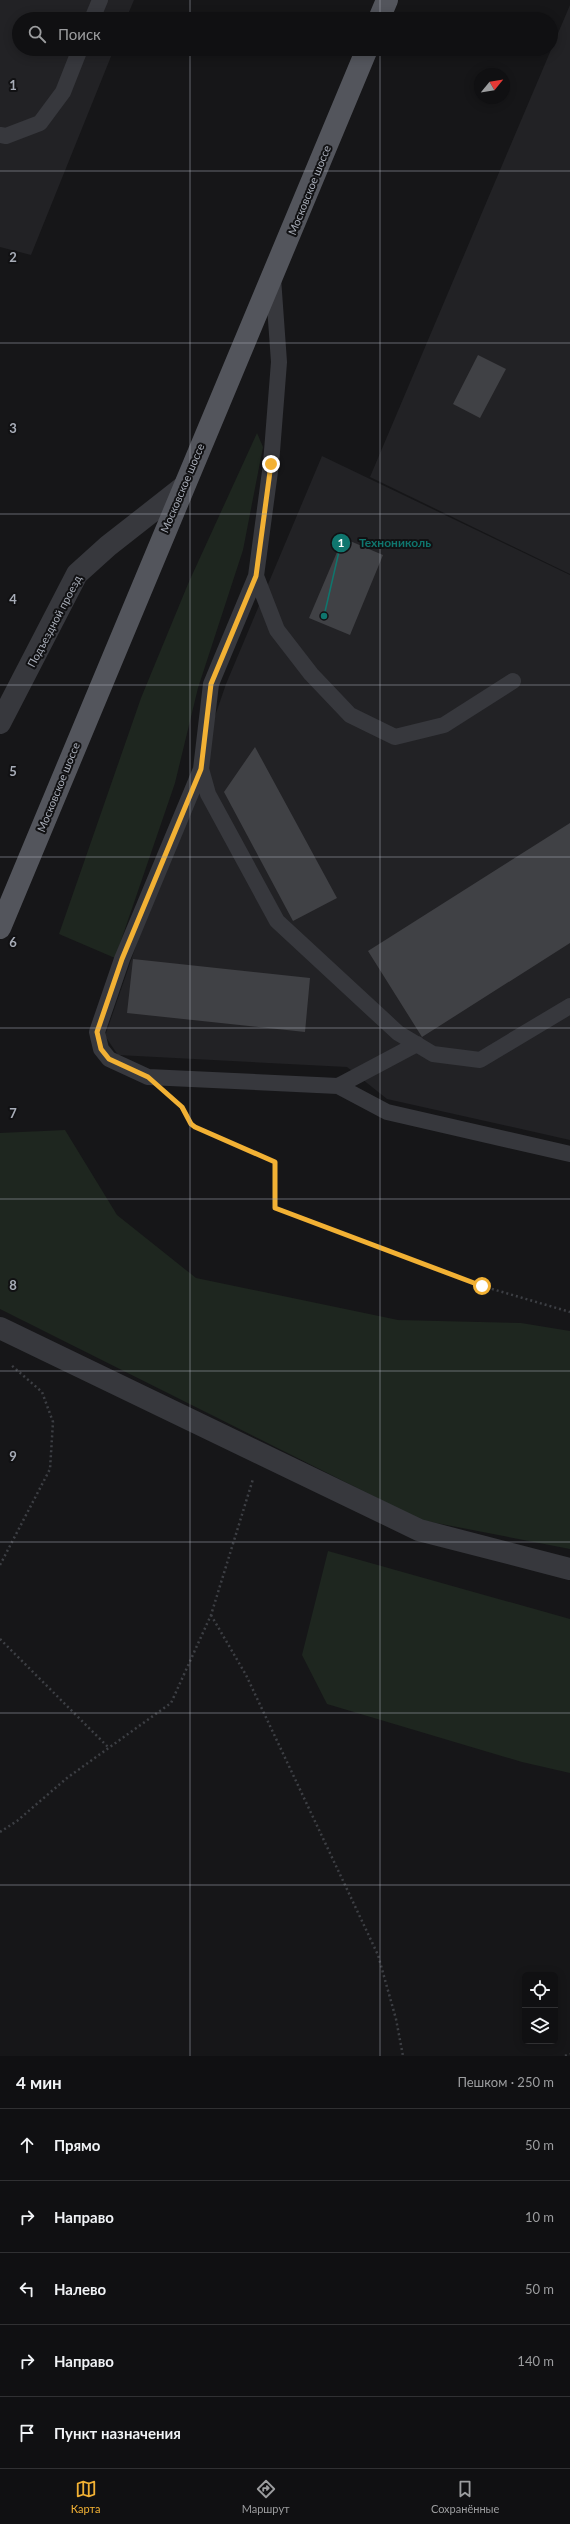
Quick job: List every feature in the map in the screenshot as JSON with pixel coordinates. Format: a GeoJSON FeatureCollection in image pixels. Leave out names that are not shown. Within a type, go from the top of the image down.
{"type":"FeatureCollection","features":[{"type":"Feature","properties":{"kind":"main road"},"geometry":{"type":"LineString","coordinates":[[382,12],[387,0]]}},
{"type":"Feature","properties":{"kind":"main road","name":"Московское шоссе"},"geometry":{"type":"LineString","coordinates":[[3,922],[182,488],[273,278],[364,56]]}},
{"type":"Feature","properties":{"kind":"street","name":"Подъездной проезд"},"geometry":{"type":"LineString","coordinates":[[0,723],[77,574],[108,546],[182,488]]}},
{"type":"Feature","properties":{"kind":"street"},"geometry":{"type":"LineString","coordinates":[[0,1328],[419,1530],[570,1569]]}},
{"type":"Feature","properties":{"kind":"lane"},"geometry":{"type":"LineString","coordinates":[[95,12],[100,0]]}},
{"type":"Feature","properties":{"kind":"lane"},"geometry":{"type":"LineString","coordinates":[[0,135],[6,136],[40,123],[63,92],[77,56]]}},
{"type":"Feature","properties":{"kind":"lane"},"geometry":{"type":"LineString","coordinates":[[273,278],[279,362],[271,464],[256,576],[211,684],[201,769],[122,959],[97,1032],[101,1049],[109,1059],[148,1077],[338,1086],[387,1112],[570,1154]]}},
{"type":"Feature","properties":{"kind":"lane"},"geometry":{"type":"LineString","coordinates":[[256,576],[276,630],[311,674],[350,715],[395,737],[444,725],[513,681]]}},
{"type":"Feature","properties":{"kind":"lane"},"geometry":{"type":"LineString","coordinates":[[201,769],[208,794],[277,921],[398,1033],[433,1054],[480,1060],[570,1006]]}},
{"type":"Feature","properties":{"kind":"lane"},"geometry":{"type":"LineString","coordinates":[[338,1086],[417,1044]]}},
{"type":"Feature","properties":{"kind":"path"},"geometry":{"type":"LineString","coordinates":[[148,1077],[182,1107],[191,1124],[195,1127],[275,1162],[275,1208],[482,1286],[570,1312]]}},
{"type":"Feature","properties":{"kind":"path"},"geometry":{"type":"LineString","coordinates":[[0,1565],[50,1469],[53,1422],[42,1392],[4,1358]]}},
{"type":"Feature","properties":{"kind":"path"},"geometry":{"type":"LineString","coordinates":[[0,1832],[17,1821],[67,1778],[171,1703],[211,1616],[261,1454]]}},
{"type":"Feature","properties":{"kind":"path"},"geometry":{"type":"LineString","coordinates":[[211,1616],[246,1675],[378,1955],[396,2019],[403,2056]]}},
{"type":"Feature","properties":{"kind":"path"},"geometry":{"type":"LineString","coordinates":[[0,1639],[109,1748]]}},
{"type":"Feature","properties":{"kind":"path"},"geometry":{"type":"LineString","coordinates":[[565,2056],[570,2054]]}},
{"type":"Feature","properties":{"kind":"shaded area"},"geometry":{"type":"Polygon","coordinates":[[[0,0],[134,0],[129,12],[12,12],[12,56],[111,56],[31,255],[0,247],[0,0]]]}},
{"type":"Feature","properties":{"kind":"shaded area"},"geometry":{"type":"Polygon","coordinates":[[[570,5],[570,574],[370,477],[548,56],[558,56],[558,33],[570,5]]]}},
{"type":"Feature","properties":{"kind":"shaded area"},"geometry":{"type":"Polygon","coordinates":[[[257,433],[263,447],[243,550],[198,688],[175,783],[115,958],[59,934],[141,698],[188,584],[257,433]]]}},
{"type":"Feature","properties":{"kind":"shaded area"},"geometry":{"type":"Polygon","coordinates":[[[322,456],[570,575],[570,1140],[387,1099],[347,1067],[118,1055],[105,1036],[226,684],[322,456]]]}},
{"type":"Feature","properties":{"kind":"shaded area"},"geometry":{"type":"Polygon","coordinates":[[[65,1130],[117,1215],[196,1278],[398,1320],[521,1323],[570,1331],[570,1549],[421,1520],[0,1309],[0,1133],[65,1130]]]}},
{"type":"Feature","properties":{"kind":"shaded area"},"geometry":{"type":"Polygon","coordinates":[[[328,1551],[570,1619],[570,1773],[522,1762],[327,1704],[302,1655],[328,1551]]]}},
{"type":"Feature","properties":{"kind":"building"},"geometry":{"type":"Polygon","coordinates":[[[478,355],[506,369],[480,418],[453,404],[478,355]]]}},
{"type":"Feature","properties":{"kind":"building"},"geometry":{"type":"Polygon","coordinates":[[[343,538],[383,555],[350,635],[309,618],[343,538]]]}},
{"type":"Feature","properties":{"kind":"building"},"geometry":{"type":"Polygon","coordinates":[[[255,747],[337,898],[293,921],[224,792],[255,747]]]}},
{"type":"Feature","properties":{"kind":"building"},"geometry":{"type":"Polygon","coordinates":[[[570,823],[570,943],[422,1037],[368,951],[570,823]]]}},
{"type":"Feature","properties":{"kind":"building"},"geometry":{"type":"Polygon","coordinates":[[[133,959],[310,978],[305,1032],[127,1013],[133,959]]]}},
{"type":"Feature","properties":{"kind":"place","name":"Технониколь"},"geometry":{"type":"Point","coordinates":[324,616]}},
{"type":"Feature","properties":{"kind":"route"},"geometry":{"type":"LineString","coordinates":[[271,464],[256,576],[211,684],[201,769],[122,959],[97,1032],[101,1049],[109,1059],[148,1077],[182,1107],[191,1124],[195,1127],[275,1162],[275,1208],[482,1286]]}}]}
